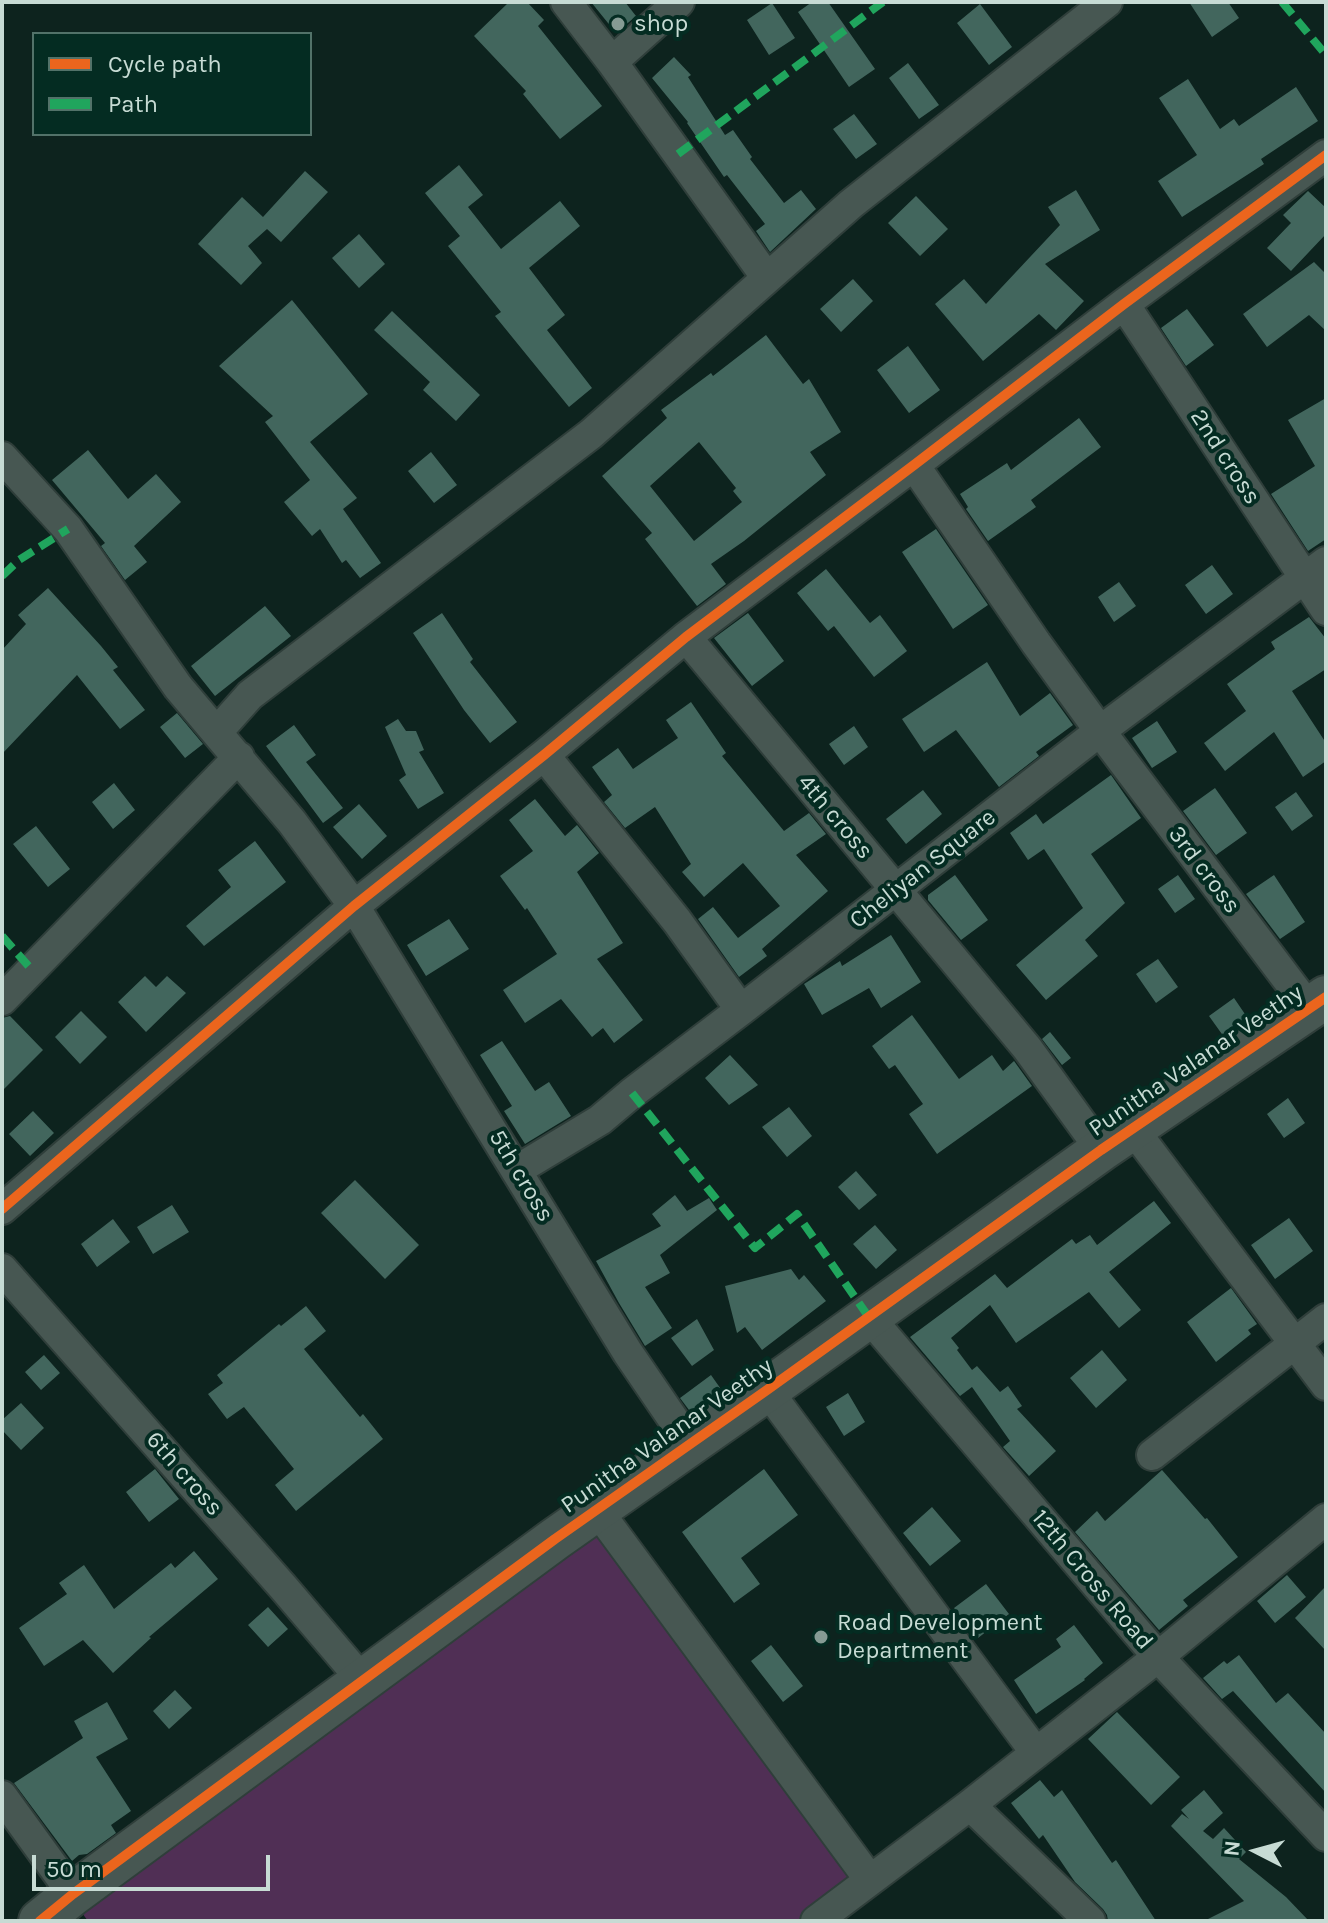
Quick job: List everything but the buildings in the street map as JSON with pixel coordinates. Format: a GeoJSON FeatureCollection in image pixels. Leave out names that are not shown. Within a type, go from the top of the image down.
{"type":"FeatureCollection","features":[{"type":"Feature","properties":{"kind":"street"},"geometry":{"type":"LineString","coordinates":[[566,2],[767,278]]}},
{"type":"Feature","properties":{"kind":"street"},"geometry":{"type":"LineString","coordinates":[[612,62],[679,2]]}},
{"type":"Feature","properties":{"kind":"street"},"geometry":{"type":"LineString","coordinates":[[217,732],[250,695],[591,434],[851,204],[1107,2]]}},
{"type":"Feature","properties":{"kind":"street"},"geometry":{"type":"LineString","coordinates":[[2,1209],[354,906],[686,637],[1124,304],[1326,155]]}},
{"type":"Feature","properties":{"kind":"street","name":"2nd cross"},"geometry":{"type":"LineString","coordinates":[[1124,304],[1315,570],[1326,610]]}},
{"type":"Feature","properties":{"kind":"street","name":"5th cross"},"geometry":{"type":"LineString","coordinates":[[2,457],[68,529],[178,687],[292,822],[354,906],[628,1353],[690,1444]]}},
{"type":"Feature","properties":{"kind":"street","name":"3rd cross"},"geometry":{"type":"LineString","coordinates":[[914,465],[1100,731],[1317,1003]]}},
{"type":"Feature","properties":{"kind":"street","name":"Cheliyan Square"},"geometry":{"type":"LineString","coordinates":[[517,1170],[600,1120],[1100,731],[1315,570]]}},
{"type":"Feature","properties":{"kind":"street","name":"4th cross"},"geometry":{"type":"LineString","coordinates":[[686,637],[1027,1048],[1117,1139],[1295,1344],[1326,1385]]}},
{"type":"Feature","properties":{"kind":"street"},"geometry":{"type":"LineString","coordinates":[[544,755],[677,921],[741,1010]]}},
{"type":"Feature","properties":{"kind":"street"},"geometry":{"type":"LineString","coordinates":[[2,1000],[239,757]]}},
{"type":"Feature","properties":{"kind":"street","name":"Punitha Valanar Veethy"},"geometry":{"type":"LineString","coordinates":[[40,1921],[542,1548],[1117,1139],[1317,1003]]}},
{"type":"Feature","properties":{"kind":"street","name":"6th cross"},"geometry":{"type":"LineString","coordinates":[[2,1269],[363,1681]]}},
{"type":"Feature","properties":{"kind":"street","name":"12th Cross Road"},"geometry":{"type":"LineString","coordinates":[[868,1316],[1158,1657],[1326,1836]]}},
{"type":"Feature","properties":{"kind":"street"},"geometry":{"type":"LineString","coordinates":[[1152,1455],[1326,1319]]}},
{"type":"Feature","properties":{"kind":"street"},"geometry":{"type":"LineString","coordinates":[[767,1390],[1036,1753]]}},
{"type":"Feature","properties":{"kind":"street"},"geometry":{"type":"LineString","coordinates":[[597,1510],[870,1880]]}},
{"type":"Feature","properties":{"kind":"street"},"geometry":{"type":"LineString","coordinates":[[816,1921],[1158,1657],[1326,1519]]}},
{"type":"Feature","properties":{"kind":"street"},"geometry":{"type":"LineString","coordinates":[[2,1796],[73,1894]]}},
{"type":"Feature","properties":{"kind":"street"},"geometry":{"type":"LineString","coordinates":[[970,1805],[1090,1921]]}},
{"type":"Feature","properties":{"kind":"shaded area"},"geometry":{"type":"Polygon","coordinates":[[[597,1535],[617,1551],[856,1879],[808,1921],[88,1921],[82,1913],[207,1813],[597,1535]]]}},
{"type":"Feature","properties":{"kind":"marked path"},"geometry":{"type":"LineString","coordinates":[[678,154],[883,2]]}},
{"type":"Feature","properties":{"kind":"marked path"},"geometry":{"type":"LineString","coordinates":[[1282,2],[1326,55]]}},
{"type":"Feature","properties":{"kind":"marked path"},"geometry":{"type":"LineString","coordinates":[[2,576],[19,560],[68,529]]}},
{"type":"Feature","properties":{"kind":"marked path"},"geometry":{"type":"LineString","coordinates":[[2,936],[32,970]]}},
{"type":"Feature","properties":{"kind":"marked path"},"geometry":{"type":"LineString","coordinates":[[632,1093],[755,1248],[797,1214],[868,1316]]}},
{"type":"Feature","properties":{"kind":"cycle path"},"geometry":{"type":"LineString","coordinates":[[2,1209],[354,906],[686,637],[1124,304],[1326,155]]}},
{"type":"Feature","properties":{"kind":"cycle path"},"geometry":{"type":"LineString","coordinates":[[40,1921],[555,1539],[1101,1150],[1326,997]]}},
{"type":"Feature","properties":{"kind":"place","name":"shop"},"geometry":{"type":"Point","coordinates":[618,24]}},
{"type":"Feature","properties":{"kind":"place","name":"Road Development Department"},"geometry":{"type":"Point","coordinates":[821,1637]}}]}
